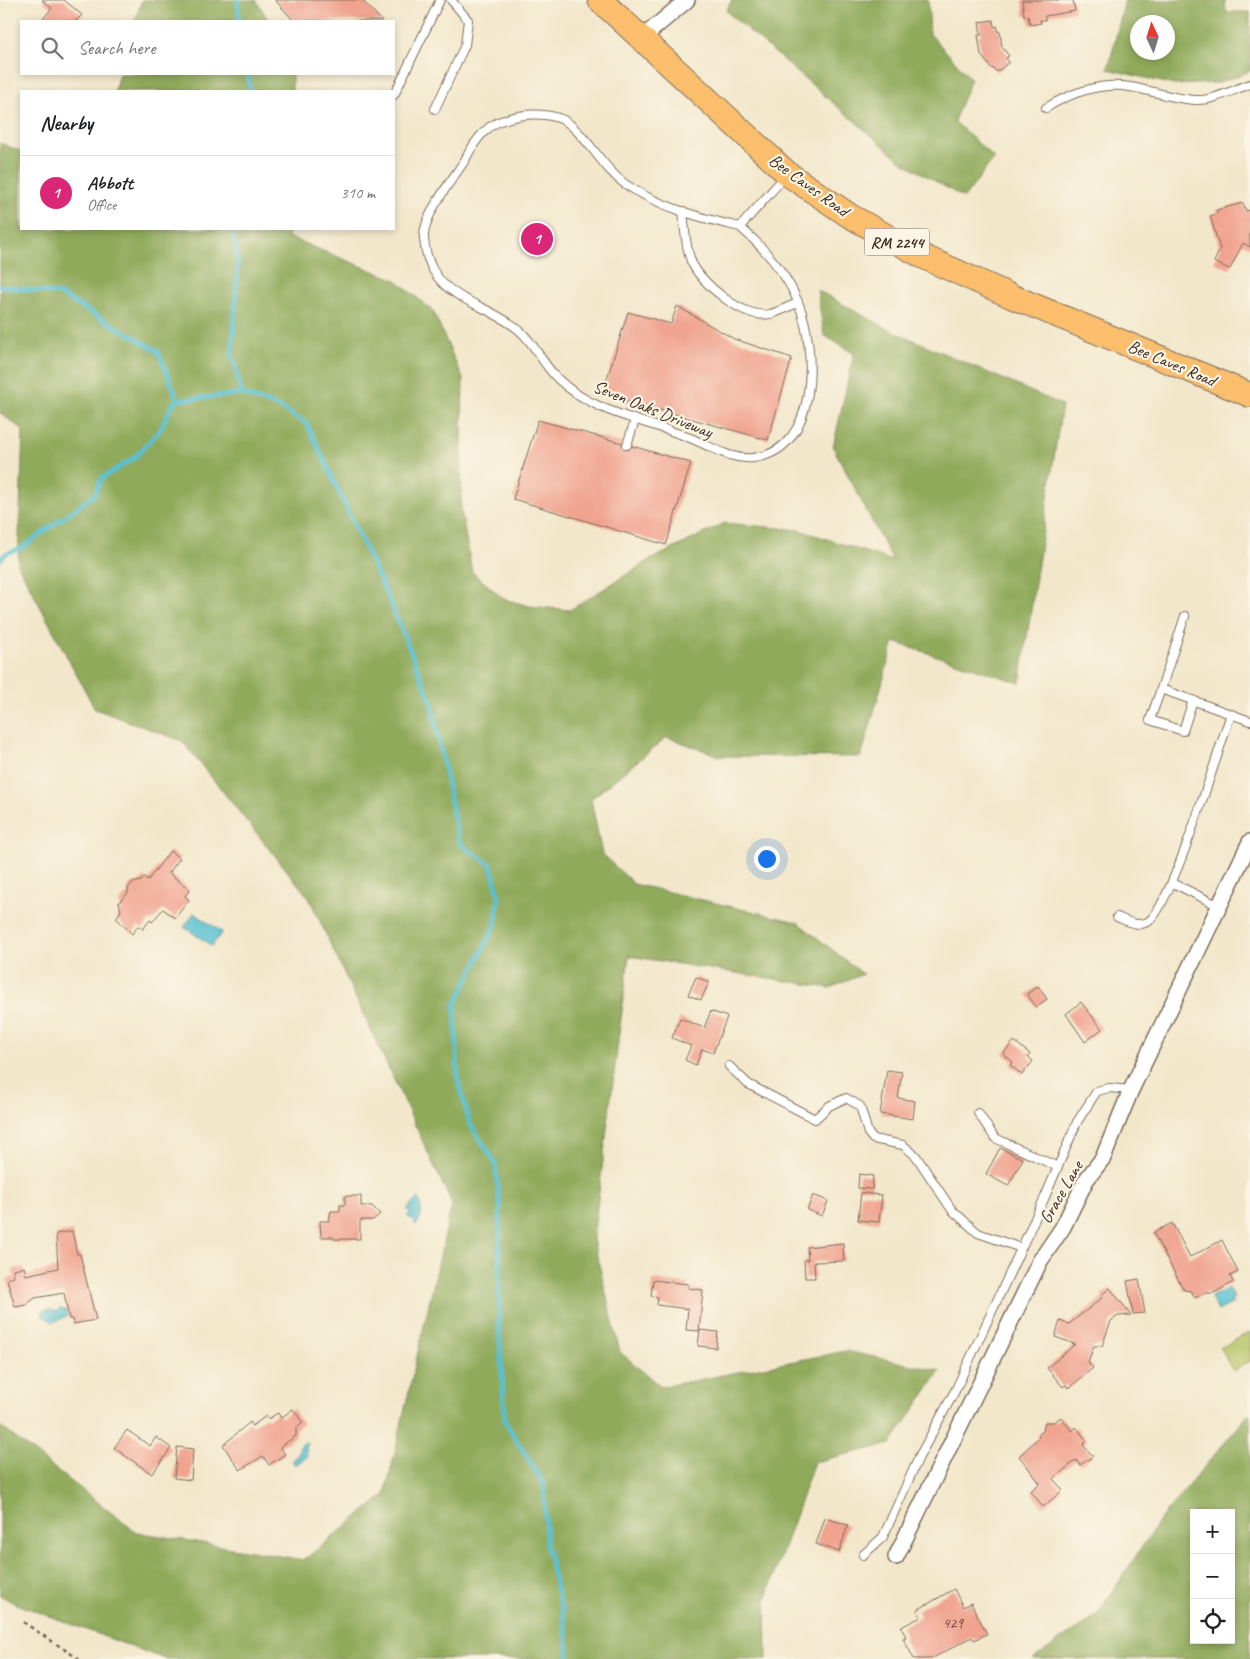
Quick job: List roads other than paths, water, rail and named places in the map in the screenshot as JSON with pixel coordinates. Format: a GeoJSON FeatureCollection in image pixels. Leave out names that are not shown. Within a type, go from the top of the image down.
{"type":"FeatureCollection","features":[{"type":"Feature","properties":{"kind":"main road","name":"Bee Caves Road"},"geometry":{"type":"LineString","coordinates":[[600,0],[788,174],[850,216],[924,257],[1013,297],[1250,395]]}},
{"type":"Feature","properties":{"kind":"street"},"geometry":{"type":"LineString","coordinates":[[641,39],[687,0]]}},
{"type":"Feature","properties":{"kind":"street","name":"Grace Lane"},"geometry":{"type":"LineString","coordinates":[[896,1557],[1040,1261],[1063,1227],[1086,1180],[1103,1158],[1132,1090],[1250,842]]}},
{"type":"Feature","properties":{"kind":"lane"},"geometry":{"type":"LineString","coordinates":[[395,93],[440,0]]}},
{"type":"Feature","properties":{"kind":"lane"},"geometry":{"type":"LineString","coordinates":[[435,109],[465,45],[468,20],[451,0]]}},
{"type":"Feature","properties":{"kind":"lane"},"geometry":{"type":"LineString","coordinates":[[1046,108],[1072,95],[1103,86],[1131,87],[1195,100],[1210,98],[1250,84]]}},
{"type":"Feature","properties":{"kind":"lane","name":"Seven Oaks Driveway"},"geometry":{"type":"LineString","coordinates":[[534,115],[560,118],[576,130],[624,184],[683,211],[740,227],[768,255],[785,277],[798,303],[808,339],[809,394],[796,432],[775,450],[754,458],[729,456],[690,438],[635,420],[587,400],[572,390],[558,379],[521,332],[496,313],[464,300],[444,286],[431,262],[424,236],[431,213],[486,130],[512,118],[534,115]]}},
{"type":"Feature","properties":{"kind":"lane"},"geometry":{"type":"LineString","coordinates":[[740,227],[788,174]]}},
{"type":"Feature","properties":{"kind":"lane"},"geometry":{"type":"LineString","coordinates":[[683,211],[688,252],[702,279],[728,300],[749,312],[768,315],[798,303]]}},
{"type":"Feature","properties":{"kind":"lane"},"geometry":{"type":"LineString","coordinates":[[627,445],[635,420]]}},
{"type":"Feature","properties":{"kind":"lane"},"geometry":{"type":"LineString","coordinates":[[1185,616],[1150,720],[1183,731],[1193,700]]}},
{"type":"Feature","properties":{"kind":"lane"},"geometry":{"type":"LineString","coordinates":[[1161,688],[1250,721]]}},
{"type":"Feature","properties":{"kind":"lane"},"geometry":{"type":"LineString","coordinates":[[1117,917],[1136,924],[1148,922],[1158,913],[1172,883],[1231,714]]}},
{"type":"Feature","properties":{"kind":"lane"},"geometry":{"type":"LineString","coordinates":[[1172,883],[1220,906]]}},
{"type":"Feature","properties":{"kind":"lane"},"geometry":{"type":"LineString","coordinates":[[729,1066],[748,1084],[809,1118],[815,1119],[819,1117],[829,1106],[846,1098],[860,1106],[868,1134],[873,1139],[903,1145],[916,1156],[952,1210],[978,1233],[1021,1248]]}},
{"type":"Feature","properties":{"kind":"lane"},"geometry":{"type":"LineString","coordinates":[[862,1555],[883,1537],[919,1457],[956,1389],[1077,1122],[1097,1091],[1109,1088],[1132,1090]]}},
{"type":"Feature","properties":{"kind":"lane"},"geometry":{"type":"LineString","coordinates":[[978,1113],[995,1138],[1058,1167]]}},
{"type":"Feature","properties":{"kind":"water"},"geometry":{"type":"Polygon","coordinates":[[[194,913],[222,932],[212,946],[184,927],[194,913]]]}},
{"type":"Feature","properties":{"kind":"water"},"geometry":{"type":"Polygon","coordinates":[[[418,1198],[422,1212],[416,1225],[407,1216],[410,1213],[407,1209],[418,1198]]]}},
{"type":"Feature","properties":{"kind":"water"},"geometry":{"type":"Polygon","coordinates":[[[1229,1288],[1234,1298],[1231,1299],[1233,1303],[1218,1311],[1211,1297],[1229,1288]]]}},
{"type":"Feature","properties":{"kind":"water"},"geometry":{"type":"Polygon","coordinates":[[[60,1308],[67,1311],[67,1316],[54,1322],[42,1316],[44,1310],[51,1309],[56,1312],[60,1308]]]}},
{"type":"Feature","properties":{"kind":"water"},"geometry":{"type":"Polygon","coordinates":[[[306,1442],[308,1445],[306,1447],[307,1457],[295,1465],[292,1460],[298,1455],[301,1445],[306,1442]]]}},
{"type":"Feature","properties":{"kind":"waterway"},"geometry":{"type":"LineString","coordinates":[[238,0],[239,20]]}},
{"type":"Feature","properties":{"kind":"waterway"},"geometry":{"type":"LineString","coordinates":[[248,75],[250,90]]}},
{"type":"Feature","properties":{"kind":"waterway"},"geometry":{"type":"LineString","coordinates":[[232,230],[238,264],[232,354],[242,394],[281,408],[307,424],[388,597],[431,701],[459,843],[491,865],[499,896],[495,926],[455,1005],[458,1080],[470,1124],[495,1162],[500,1205],[499,1327],[505,1422],[544,1484],[546,1544],[565,1624],[569,1659]]}},
{"type":"Feature","properties":{"kind":"waterway"},"geometry":{"type":"LineString","coordinates":[[0,286],[59,294],[158,351],[178,400]]}},
{"type":"Feature","properties":{"kind":"waterway"},"geometry":{"type":"LineString","coordinates":[[0,560],[5,554],[22,548],[94,495],[102,478],[134,458],[160,430],[171,407],[178,400],[242,394]]}},
{"type":"Feature","properties":{"kind":"place","name":"Abbott"},"geometry":{"type":"Point","coordinates":[537,239]}}]}
